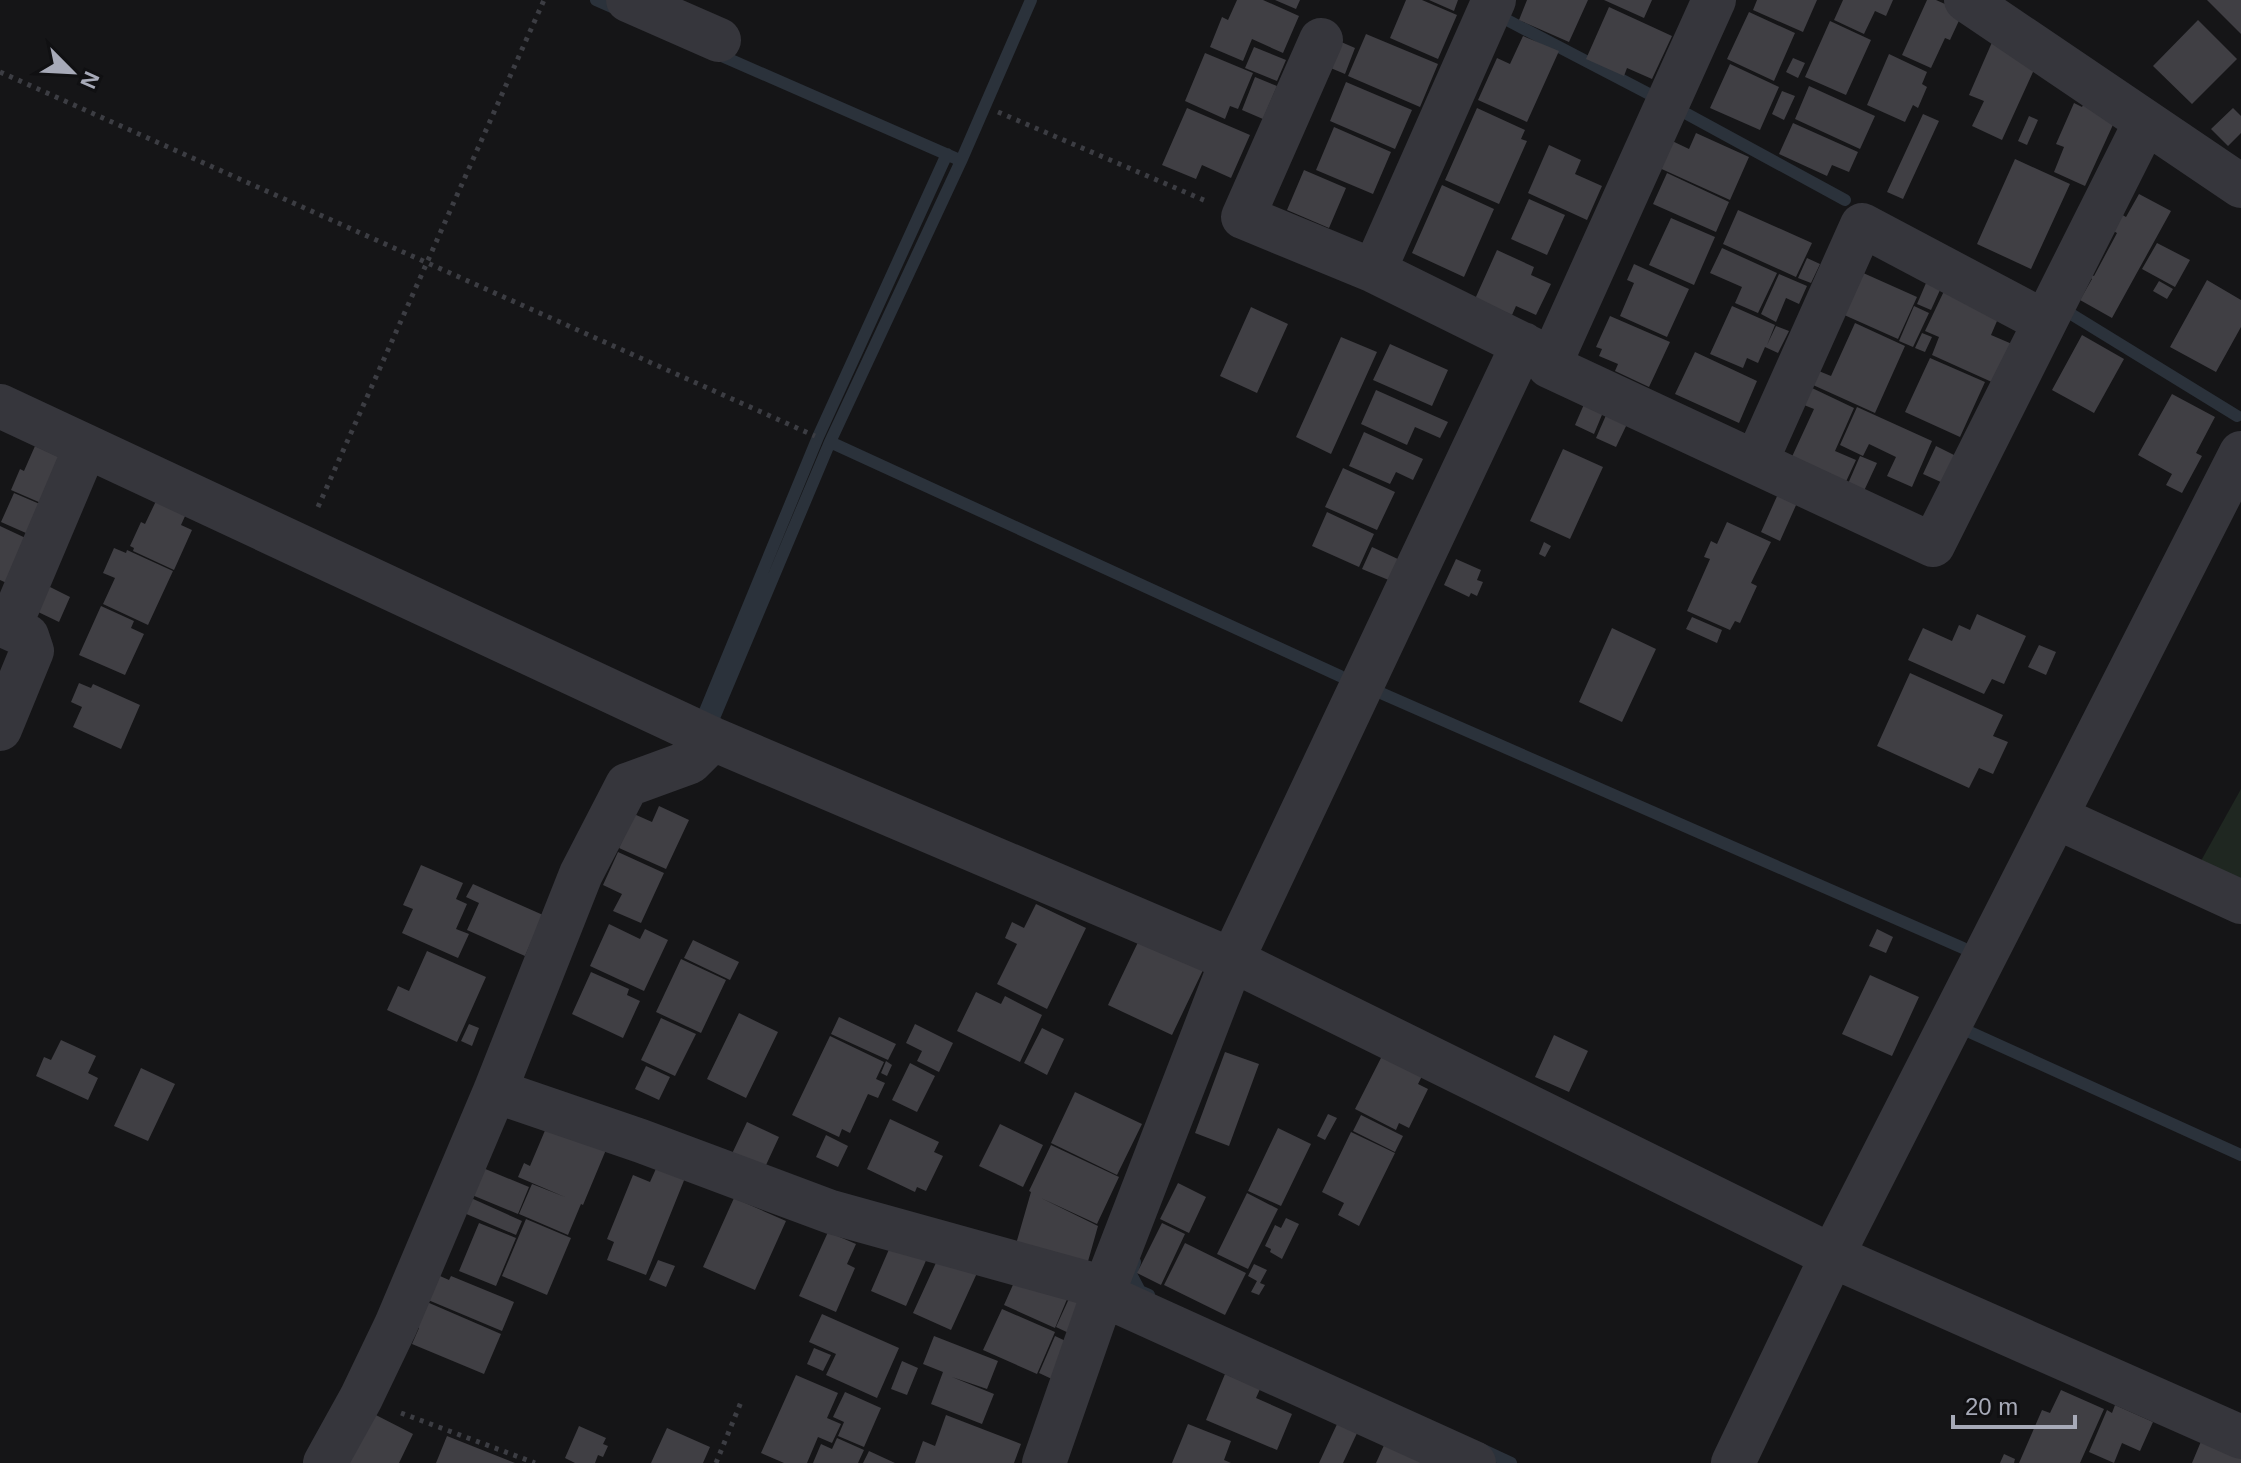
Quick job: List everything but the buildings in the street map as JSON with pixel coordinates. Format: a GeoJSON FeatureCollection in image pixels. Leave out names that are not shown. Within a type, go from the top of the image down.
{"type":"FeatureCollection","features":[{"type":"Feature","properties":{"kind":"street"},"geometry":{"type":"LineString","coordinates":[[628,0],[719,40]]}},
{"type":"Feature","properties":{"kind":"street"},"geometry":{"type":"LineString","coordinates":[[1374,271],[1494,0]]}},
{"type":"Feature","properties":{"kind":"street"},"geometry":{"type":"LineString","coordinates":[[1044,1463],[1104,1292],[1232,960],[1714,0]]}},
{"type":"Feature","properties":{"kind":"street"},"geometry":{"type":"LineString","coordinates":[[1990,7],[2145,123],[2241,186]]}},
{"type":"Feature","properties":{"kind":"street"},"geometry":{"type":"LineString","coordinates":[[1321,40],[1243,217],[1374,271],[1537,351],[1549,366],[1933,545],[2145,123]]}},
{"type":"Feature","properties":{"kind":"street"},"geometry":{"type":"LineString","coordinates":[[1756,462],[1862,225],[2045,322]]}},
{"type":"Feature","properties":{"kind":"street"},"geometry":{"type":"LineString","coordinates":[[0,406],[713,739],[1232,960],[1832,1256],[2241,1437]]}},
{"type":"Feature","properties":{"kind":"street"},"geometry":{"type":"LineString","coordinates":[[0,729],[32,651],[27,636],[9,628],[86,446]]}},
{"type":"Feature","properties":{"kind":"street"},"geometry":{"type":"LineString","coordinates":[[1733,1463],[1832,1256],[2241,453]]}},
{"type":"Feature","properties":{"kind":"street"},"geometry":{"type":"LineString","coordinates":[[325,1463],[396,1325],[495,1091],[581,874],[627,785],[690,762],[713,739]]}},
{"type":"Feature","properties":{"kind":"street"},"geometry":{"type":"LineString","coordinates":[[2056,817],[2241,902]]}},
{"type":"Feature","properties":{"kind":"street"},"geometry":{"type":"LineString","coordinates":[[495,1091],[641,1141],[831,1212],[1104,1292],[1474,1463]]}},
{"type":"Feature","properties":{"kind":"path"},"geometry":{"type":"LineString","coordinates":[[301,546],[544,0]]}},
{"type":"Feature","properties":{"kind":"path"},"geometry":{"type":"LineString","coordinates":[[0,72],[815,436]]}},
{"type":"Feature","properties":{"kind":"path"},"geometry":{"type":"LineString","coordinates":[[998,112],[1243,217]]}},
{"type":"Feature","properties":{"kind":"path"},"geometry":{"type":"LineString","coordinates":[[361,1398],[535,1463]]}},
{"type":"Feature","properties":{"kind":"path"},"geometry":{"type":"LineString","coordinates":[[716,1463],[741,1402]]}},
{"type":"Feature","properties":{"kind":"shaded area"},"geometry":{"type":"Polygon","coordinates":[[[2241,789],[2241,887],[2197,868],[2241,789]]]}},
{"type":"Feature","properties":{"kind":"waterway"},"geometry":{"type":"LineString","coordinates":[[596,0],[621,11]]}},
{"type":"Feature","properties":{"kind":"waterway"},"geometry":{"type":"LineString","coordinates":[[714,718],[830,442],[961,161],[1031,0]]}},
{"type":"Feature","properties":{"kind":"waterway"},"geometry":{"type":"LineString","coordinates":[[1507,20],[1651,95]]}},
{"type":"Feature","properties":{"kind":"waterway"},"geometry":{"type":"LineString","coordinates":[[715,53],[955,158]]}},
{"type":"Feature","properties":{"kind":"waterway"},"geometry":{"type":"LineString","coordinates":[[1687,114],[1845,200]]}},
{"type":"Feature","properties":{"kind":"waterway"},"geometry":{"type":"LineString","coordinates":[[703,716],[818,437],[947,154]]}},
{"type":"Feature","properties":{"kind":"waterway"},"geometry":{"type":"LineString","coordinates":[[2071,314],[2237,416]]}},
{"type":"Feature","properties":{"kind":"waterway"},"geometry":{"type":"LineString","coordinates":[[830,442],[1340,676]]}},
{"type":"Feature","properties":{"kind":"waterway"},"geometry":{"type":"LineString","coordinates":[[1371,696],[1374,690],[1963,948]]}},
{"type":"Feature","properties":{"kind":"waterway"},"geometry":{"type":"LineString","coordinates":[[1966,1022],[1963,1029],[2241,1155]]}},
{"type":"Feature","properties":{"kind":"waterway"},"geometry":{"type":"LineString","coordinates":[[1135,1262],[1131,1274],[1140,1291],[1149,1295]]}},
{"type":"Feature","properties":{"kind":"waterway"},"geometry":{"type":"LineString","coordinates":[[1481,1449],[1511,1463]]}}]}
